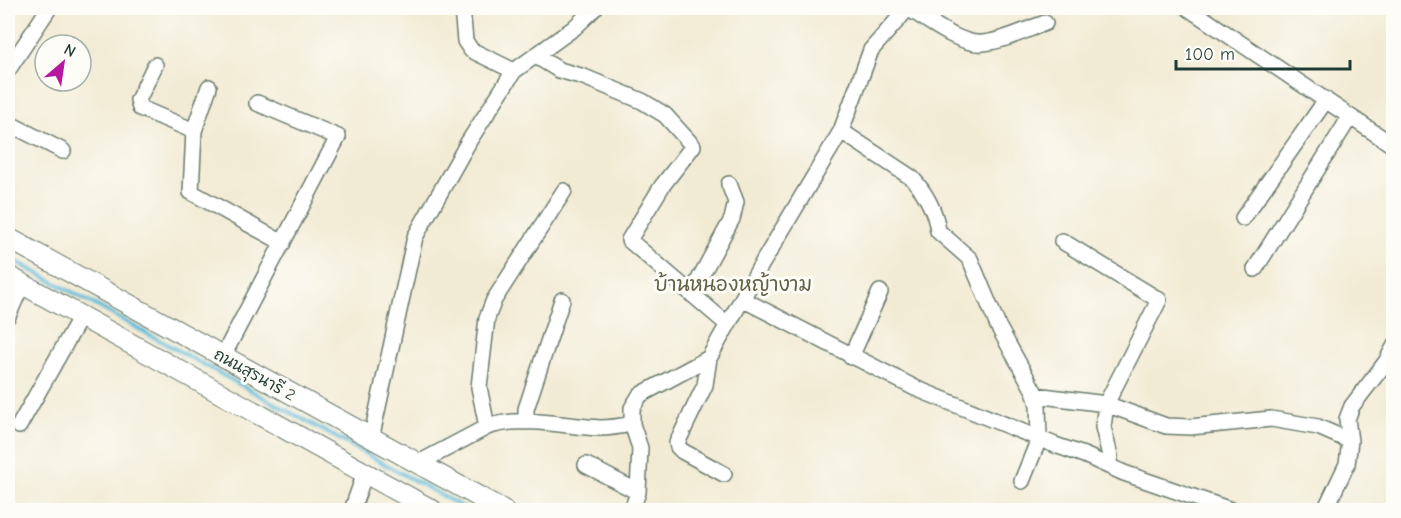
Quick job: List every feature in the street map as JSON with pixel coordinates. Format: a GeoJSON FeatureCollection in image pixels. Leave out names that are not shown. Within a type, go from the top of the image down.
{"type":"FeatureCollection","features":[{"type":"Feature","properties":{"kind":"main road","name":"ถนนสุรนารี 2"},"geometry":{"type":"LineString","coordinates":[[8,238],[503,510]]}},
{"type":"Feature","properties":{"kind":"main road","name":"ถนนสุรนารี 2"},"geometry":{"type":"LineString","coordinates":[[15,280],[432,510]]}},
{"type":"Feature","properties":{"kind":"street"},"geometry":{"type":"LineString","coordinates":[[8,70],[49,8]]}},
{"type":"Feature","properties":{"kind":"street"},"geometry":{"type":"LineString","coordinates":[[462,8],[465,41],[471,50],[514,71]]}},
{"type":"Feature","properties":{"kind":"street"},"geometry":{"type":"LineString","coordinates":[[371,439],[415,237],[469,141],[514,71],[574,28],[595,8]]}},
{"type":"Feature","properties":{"kind":"street"},"geometry":{"type":"LineString","coordinates":[[724,474],[682,451],[677,443],[705,385],[709,358],[841,131],[871,50],[908,8],[937,26],[975,43],[993,41],[1045,23]]}},
{"type":"Feature","properties":{"kind":"street"},"geometry":{"type":"LineString","coordinates":[[1188,8],[1394,146]]}},
{"type":"Feature","properties":{"kind":"street"},"geometry":{"type":"LineString","coordinates":[[536,56],[559,70],[584,77],[642,101],[665,115],[693,146],[662,186],[629,240],[728,325]]}},
{"type":"Feature","properties":{"kind":"street"},"geometry":{"type":"LineString","coordinates":[[155,66],[138,100],[140,108],[194,131]]}},
{"type":"Feature","properties":{"kind":"street"},"geometry":{"type":"LineString","coordinates":[[209,87],[194,131],[191,192],[283,243]]}},
{"type":"Feature","properties":{"kind":"street"},"geometry":{"type":"LineString","coordinates":[[1244,218],[1326,100]]}},
{"type":"Feature","properties":{"kind":"street"},"geometry":{"type":"LineString","coordinates":[[223,356],[338,137],[257,103]]}},
{"type":"Feature","properties":{"kind":"street"},"geometry":{"type":"LineString","coordinates":[[1255,269],[1350,117]]}},
{"type":"Feature","properties":{"kind":"street"},"geometry":{"type":"LineString","coordinates":[[8,123],[63,151]]}},
{"type":"Feature","properties":{"kind":"street"},"geometry":{"type":"LineString","coordinates":[[841,131],[912,178],[937,219],[938,231],[970,259],[998,326],[1035,395],[1038,405],[1039,439],[1022,481]]}},
{"type":"Feature","properties":{"kind":"street"},"geometry":{"type":"LineString","coordinates":[[691,294],[732,219],[736,202],[729,184]]}},
{"type":"Feature","properties":{"kind":"street"},"geometry":{"type":"LineString","coordinates":[[487,427],[479,387],[487,318],[494,300],[564,191]]}},
{"type":"Feature","properties":{"kind":"street"},"geometry":{"type":"LineString","coordinates":[[1062,241],[1159,300],[1106,404],[1103,426],[1110,456],[1108,466]]}},
{"type":"Feature","properties":{"kind":"street"},"geometry":{"type":"LineString","coordinates":[[8,316],[15,280]]}},
{"type":"Feature","properties":{"kind":"street"},"geometry":{"type":"LineString","coordinates":[[851,357],[880,292]]}},
{"type":"Feature","properties":{"kind":"street"},"geometry":{"type":"LineString","coordinates":[[742,299],[915,388],[1108,466],[1231,510]]}},
{"type":"Feature","properties":{"kind":"street"},"geometry":{"type":"LineString","coordinates":[[525,422],[526,409],[562,300]]}},
{"type":"Feature","properties":{"kind":"street"},"geometry":{"type":"LineString","coordinates":[[19,426],[81,316]]}},
{"type":"Feature","properties":{"kind":"street"},"geometry":{"type":"LineString","coordinates":[[1325,510],[1347,464],[1350,441],[1347,419],[1353,406],[1386,362],[1394,347]]}},
{"type":"Feature","properties":{"kind":"street"},"geometry":{"type":"LineString","coordinates":[[632,510],[638,492],[640,448],[632,424],[632,408],[640,395],[709,358]]}},
{"type":"Feature","properties":{"kind":"street"},"geometry":{"type":"LineString","coordinates":[[1035,395],[1106,404],[1166,426],[1191,427],[1271,419],[1318,427],[1350,441]]}},
{"type":"Feature","properties":{"kind":"street"},"geometry":{"type":"LineString","coordinates":[[417,464],[499,423],[525,422],[603,428],[632,424]]}},
{"type":"Feature","properties":{"kind":"street"},"geometry":{"type":"LineString","coordinates":[[586,465],[638,492]]}},
{"type":"Feature","properties":{"kind":"street"},"geometry":{"type":"LineString","coordinates":[[352,510],[365,473]]}},
{"type":"Feature","properties":{"kind":"waterway"},"geometry":{"type":"LineString","coordinates":[[8,257],[468,510]]}},
{"type":"Feature","properties":{"kind":"district","name":"บ้านหนองหญ้างาม"},"geometry":{"type":"Point","coordinates":[733,284]}}]}
